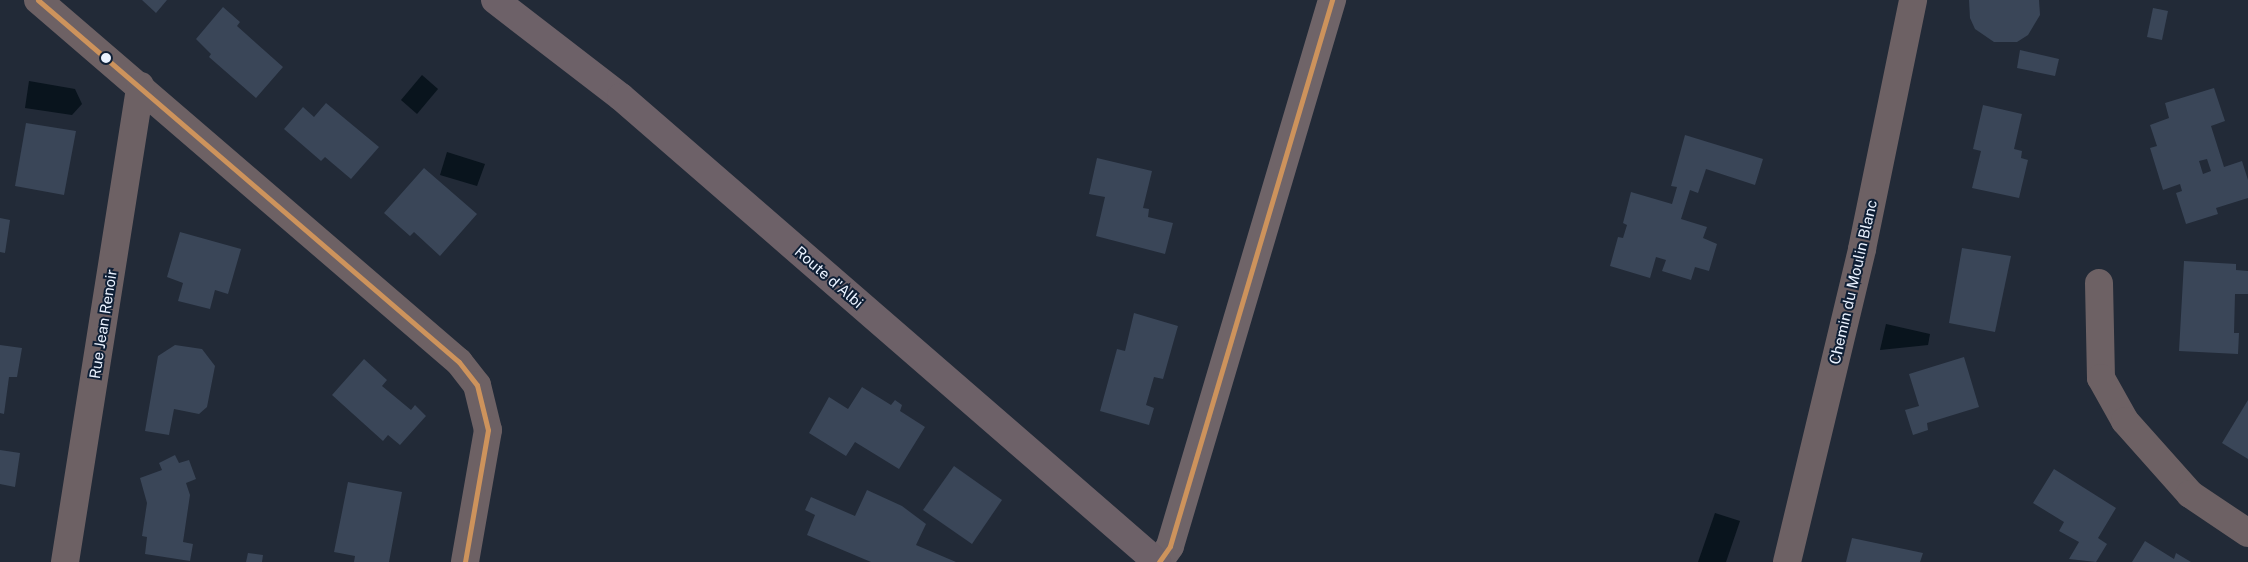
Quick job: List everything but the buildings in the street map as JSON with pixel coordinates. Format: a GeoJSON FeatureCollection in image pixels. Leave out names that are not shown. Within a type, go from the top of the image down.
{"type":"FeatureCollection","features":[{"type":"Feature","properties":{"kind":"main road","name":"Route d'Albi"},"geometry":{"type":"LineString","coordinates":[[495,0],[621,97],[1158,562]]}},
{"type":"Feature","properties":{"kind":"street"},"geometry":{"type":"LineString","coordinates":[[38,0],[459,362],[477,386],[488,430],[465,562]]}},
{"type":"Feature","properties":{"kind":"street"},"geometry":{"type":"LineString","coordinates":[[1158,562],[1170,546],[1332,0]]}},
{"type":"Feature","properties":{"kind":"street","name":"Chemin du Moulin Blanc"},"geometry":{"type":"LineString","coordinates":[[1787,562],[1862,249],[1913,0]]}},
{"type":"Feature","properties":{"kind":"street","name":"Rue Jean Renoir"},"geometry":{"type":"LineString","coordinates":[[65,562],[140,86]]}},
{"type":"Feature","properties":{"kind":"street"},"geometry":{"type":"LineString","coordinates":[[2099,283],[2101,378],[2125,420],[2190,494],[2248,532]]}},
{"type":"Feature","properties":{"kind":"shaded area"},"geometry":{"type":"Polygon","coordinates":[[[422,75],[438,89],[417,114],[401,100],[422,75]]]}},
{"type":"Feature","properties":{"kind":"shaded area"},"geometry":{"type":"Polygon","coordinates":[[[29,81],[75,89],[82,104],[72,115],[25,108],[29,81]]]}},
{"type":"Feature","properties":{"kind":"shaded area"},"geometry":{"type":"Polygon","coordinates":[[[447,152],[485,164],[477,186],[440,175],[447,152]]]}},
{"type":"Feature","properties":{"kind":"shaded area"},"geometry":{"type":"Polygon","coordinates":[[[1886,324],[1930,334],[1928,345],[1880,350],[1886,324]]]}},
{"type":"Feature","properties":{"kind":"shaded area"},"geometry":{"type":"Polygon","coordinates":[[[1715,513],[1740,521],[1726,562],[1698,562],[1715,513]]]}},
{"type":"Feature","properties":{"kind":"transit line"},"geometry":{"type":"LineString","coordinates":[[38,0],[459,362],[477,385],[488,430],[465,562]]}},
{"type":"Feature","properties":{"kind":"transit line"},"geometry":{"type":"LineString","coordinates":[[1159,562],[1170,546],[1332,0]]}}]}
